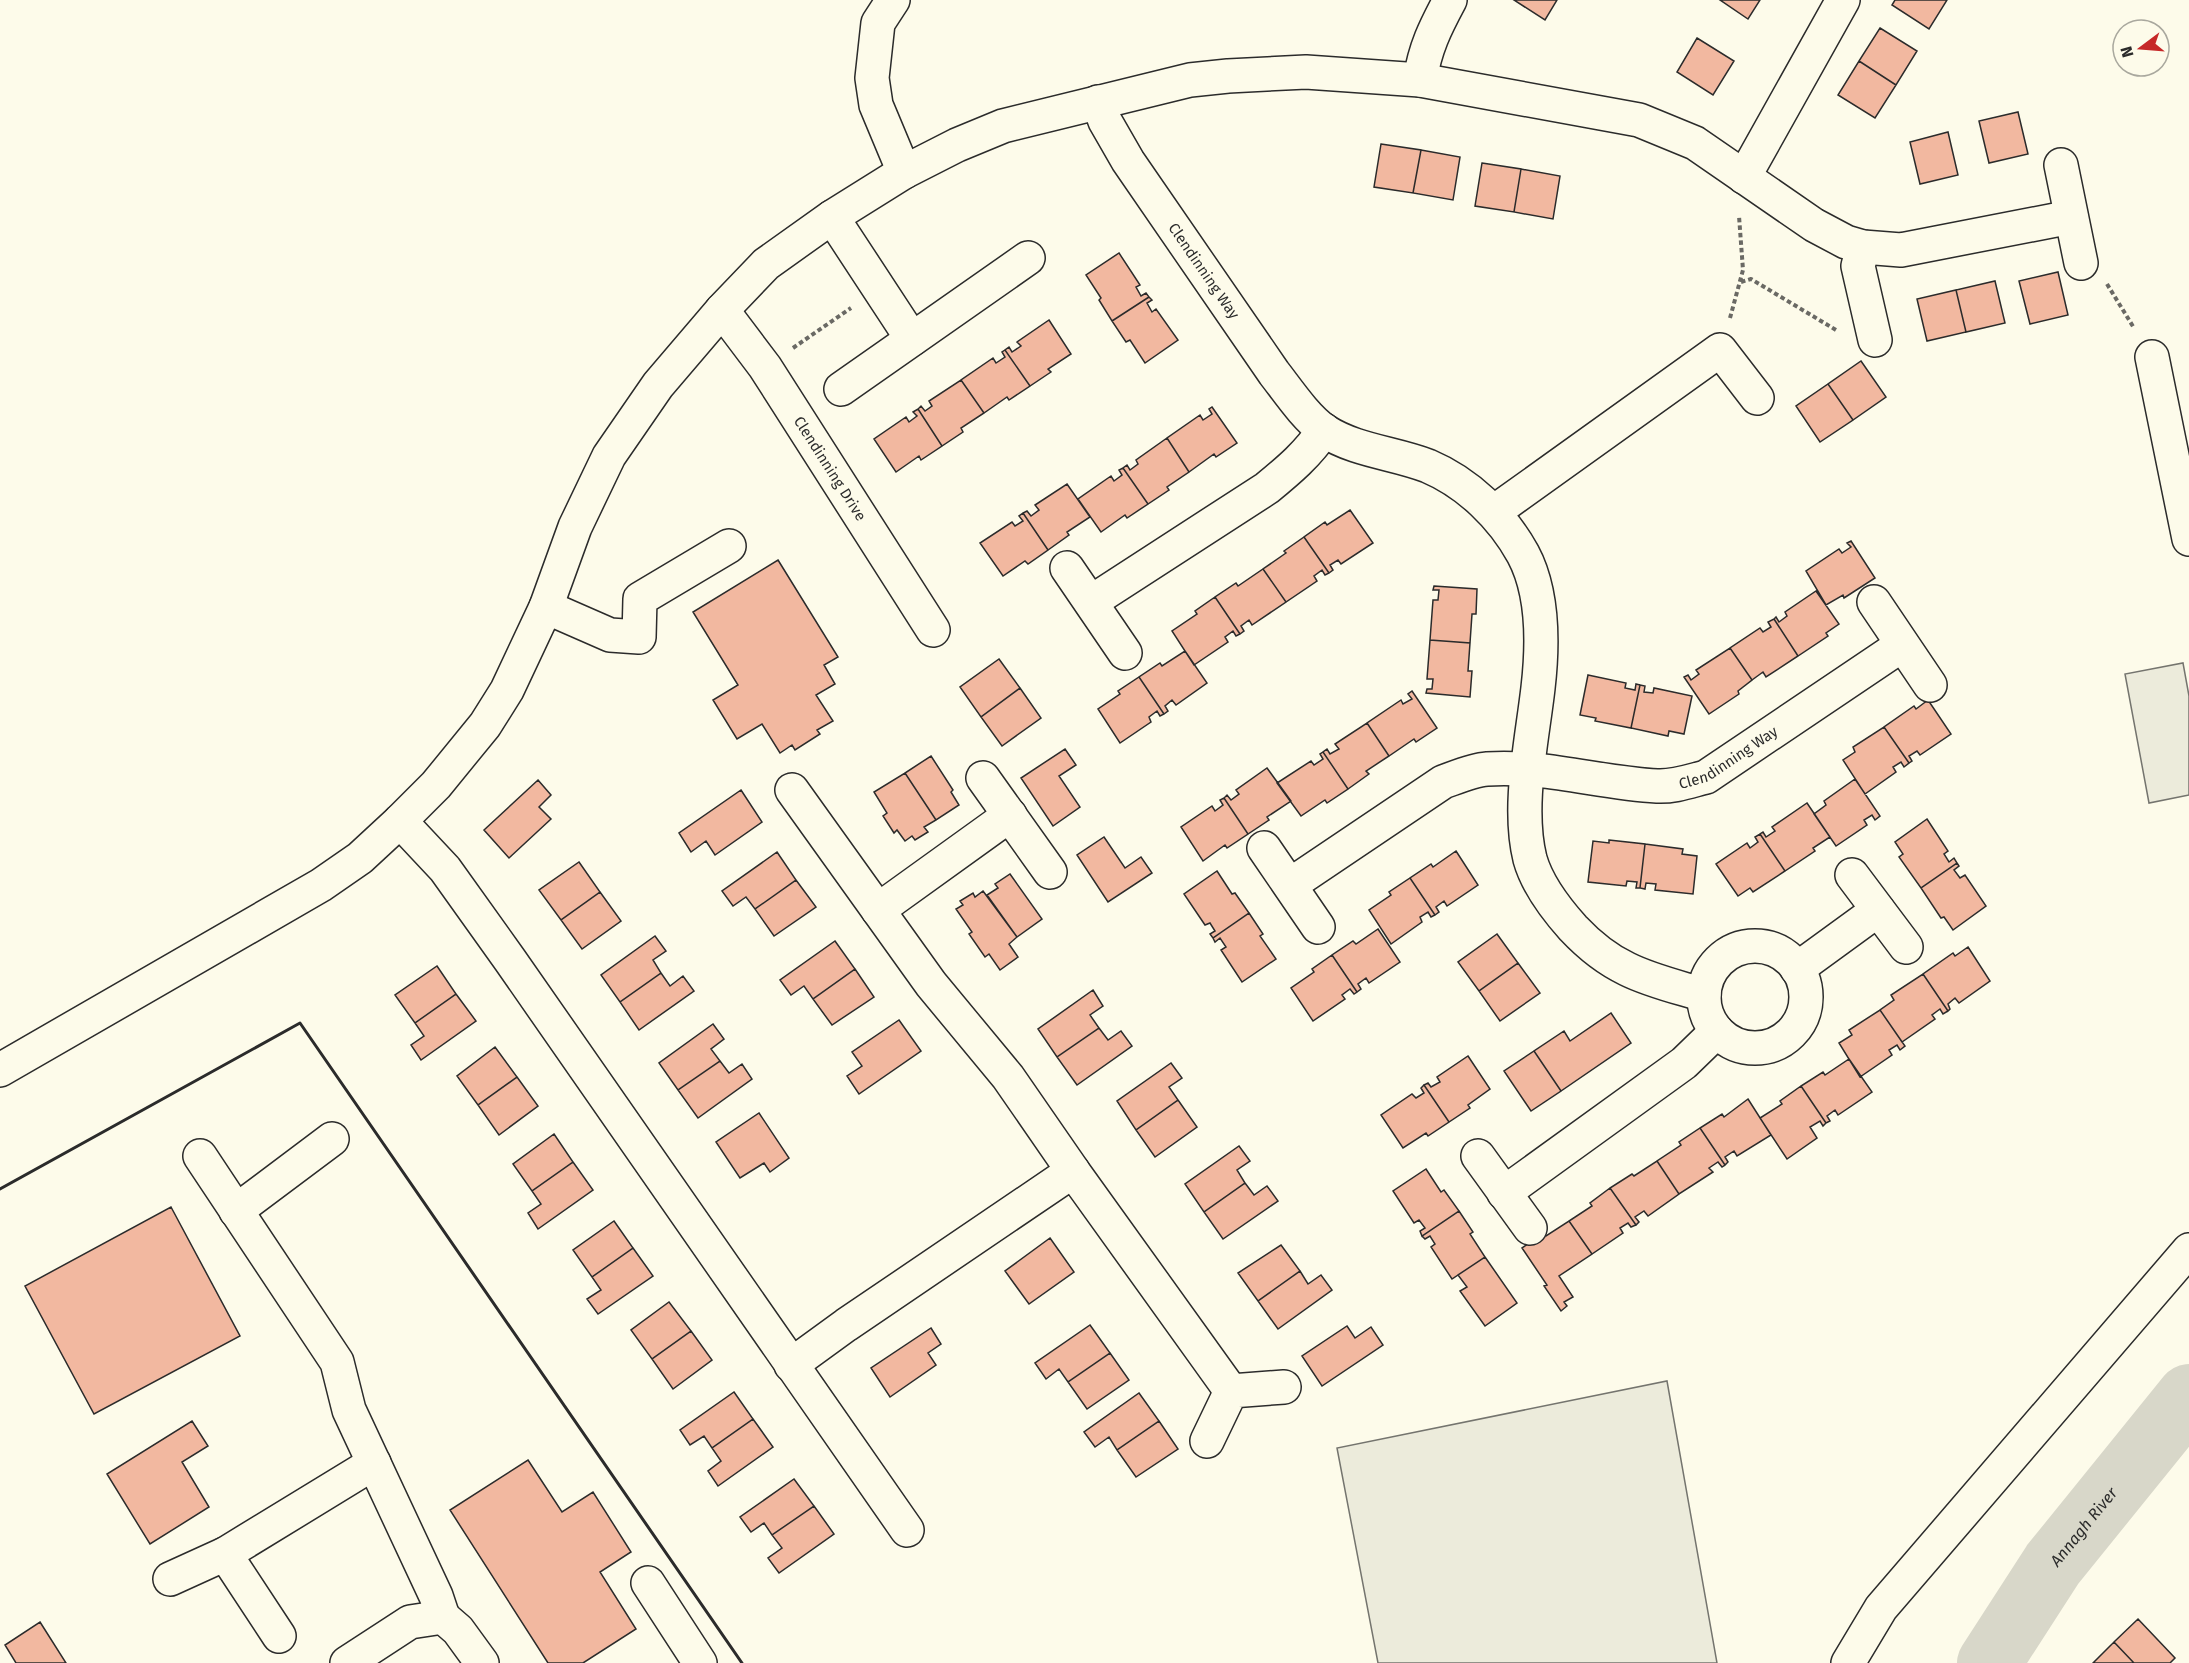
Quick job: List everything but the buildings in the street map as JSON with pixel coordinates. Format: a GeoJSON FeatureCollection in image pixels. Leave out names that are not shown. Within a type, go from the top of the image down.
{"type":"FeatureCollection","features":[{"type":"Feature","properties":{"kind":"street"},"geometry":{"type":"LineString","coordinates":[[893,0],[878,23],[872,78],[876,105],[904,172]]}},
{"type":"Feature","properties":{"kind":"street"},"geometry":{"type":"LineString","coordinates":[[1420,80],[1431,34],[1450,0]]}},
{"type":"Feature","properties":{"kind":"street"},"geometry":{"type":"LineString","coordinates":[[1744,177],[1843,0]]}},
{"type":"Feature","properties":{"kind":"street"},"geometry":{"type":"LineString","coordinates":[[0,1070],[321,885],[360,858],[400,821],[436,785],[485,725],[507,690],[546,608],[575,527],[609,456],[658,385],[722,310],[766,264],[832,217],[904,172],[957,145],[1003,126],[1190,81],[1261,73],[1306,72],[1420,80],[1639,120],[1695,143],[1814,225],[1846,242],[1863,247],[1901,250],[2071,217]]}},
{"type":"Feature","properties":{"kind":"street","name":"Clendinning Way"},"geometry":{"type":"LineString","coordinates":[[1098,102],[1105,121],[1128,161],[1298,404],[1324,430],[1353,444],[1428,467],[1467,488],[1494,512],[1523,555],[1535,585],[1540,619],[1541,659],[1528,770],[1526,833],[1531,861],[1545,892],[1564,919],[1589,945],[1610,961],[1648,978],[1704,995]]}},
{"type":"Feature","properties":{"kind":"street"},"geometry":{"type":"LineString","coordinates":[[2061,165],[2081,263]]}},
{"type":"Feature","properties":{"kind":"street"},"geometry":{"type":"LineString","coordinates":[[832,217],[912,339]]}},
{"type":"Feature","properties":{"kind":"street"},"geometry":{"type":"LineString","coordinates":[[1863,247],[1858,266],[1875,340]]}},
{"type":"Feature","properties":{"kind":"street"},"geometry":{"type":"LineString","coordinates":[[841,389],[1028,258]]}},
{"type":"Feature","properties":{"kind":"street","name":"Clendinning Drive"},"geometry":{"type":"LineString","coordinates":[[722,310],[765,368],[933,630]]}},
{"type":"Feature","properties":{"kind":"street"},"geometry":{"type":"LineString","coordinates":[[1494,512],[1720,350],[1757,398]]}},
{"type":"Feature","properties":{"kind":"street"},"geometry":{"type":"LineString","coordinates":[[2152,357],[2189,539]]}},
{"type":"Feature","properties":{"kind":"street"},"geometry":{"type":"LineString","coordinates":[[1091,602],[1267,488],[1293,468],[1324,430]]}},
{"type":"Feature","properties":{"kind":"street"},"geometry":{"type":"LineString","coordinates":[[546,608],[610,635],[639,637],[640,599],[729,546]]}},
{"type":"Feature","properties":{"kind":"street"},"geometry":{"type":"LineString","coordinates":[[1067,568],[1125,653]]}},
{"type":"Feature","properties":{"kind":"street"},"geometry":{"type":"LineString","coordinates":[[1874,602],[1930,685]]}},
{"type":"Feature","properties":{"kind":"street","name":"Clendinning Way"},"geometry":{"type":"LineString","coordinates":[[1290,885],[1443,782],[1486,769],[1550,770],[1658,786],[1682,784],[1706,777],[1902,645]]}},
{"type":"Feature","properties":{"kind":"street"},"geometry":{"type":"LineString","coordinates":[[983,778],[1050,872]]}},
{"type":"Feature","properties":{"kind":"street"},"geometry":{"type":"LineString","coordinates":[[792,790],[932,984],[1008,1077],[1231,1390]]}},
{"type":"Feature","properties":{"kind":"street"},"geometry":{"type":"LineString","coordinates":[[878,910],[1010,815]]}},
{"type":"Feature","properties":{"kind":"street"},"geometry":{"type":"LineString","coordinates":[[400,821],[445,869],[458,887],[907,1530]]}},
{"type":"Feature","properties":{"kind":"street"},"geometry":{"type":"LineString","coordinates":[[1264,848],[1318,927]]}},
{"type":"Feature","properties":{"kind":"street"},"geometry":{"type":"LineString","coordinates":[[1852,875],[1906,947]]}},
{"type":"Feature","properties":{"kind":"street"},"geometry":{"type":"LineString","coordinates":[[1797,969],[1878,910]]}},
{"type":"Feature","properties":{"kind":"street"},"geometry":{"type":"LineString","coordinates":[[1757,946],[1773,949],[1786,957],[1797,969],[1804,984],[1806,1001],[1802,1018],[1786,1037],[1763,1048],[1746,1048],[1730,1042],[1709,1021],[1704,995],[1707,980],[1715,966],[1726,955],[1741,948],[1757,946]]}},
{"type":"Feature","properties":{"kind":"street"},"geometry":{"type":"LineString","coordinates":[[1504,1193],[1684,1063],[1717,1031]]}},
{"type":"Feature","properties":{"kind":"street"},"geometry":{"type":"LineString","coordinates":[[236,1211],[332,1139]]}},
{"type":"Feature","properties":{"kind":"street"},"geometry":{"type":"LineString","coordinates":[[200,1156],[337,1362],[349,1410],[436,1596],[442,1617],[458,1630],[482,1663]]}},
{"type":"Feature","properties":{"kind":"street"},"geometry":{"type":"LineString","coordinates":[[1478,1156],[1530,1228]]}},
{"type":"Feature","properties":{"kind":"street"},"geometry":{"type":"LineString","coordinates":[[791,1365],[1073,1171]]}},
{"type":"Feature","properties":{"kind":"street"},"geometry":{"type":"LineString","coordinates":[[1848,1663],[1881,1608],[2189,1250]]}},
{"type":"Feature","properties":{"kind":"street"},"geometry":{"type":"LineString","coordinates":[[1231,1390],[1284,1387]]}},
{"type":"Feature","properties":{"kind":"street"},"geometry":{"type":"LineString","coordinates":[[1207,1441],[1231,1390]]}},
{"type":"Feature","properties":{"kind":"street"},"geometry":{"type":"LineString","coordinates":[[170,1579],[225,1554],[374,1463]]}},
{"type":"Feature","properties":{"kind":"street"},"geometry":{"type":"LineString","coordinates":[[225,1554],[279,1636]]}},
{"type":"Feature","properties":{"kind":"street"},"geometry":{"type":"LineString","coordinates":[[648,1583],[694,1661]]}},
{"type":"Feature","properties":{"kind":"street"},"geometry":{"type":"LineString","coordinates":[[347,1663],[410,1622],[442,1617]]}},
{"type":"Feature","properties":{"kind":"path"},"geometry":{"type":"LineString","coordinates":[[1720,350],[1743,270],[1738,207],[1744,177]]}},
{"type":"Feature","properties":{"kind":"path"},"geometry":{"type":"LineString","coordinates":[[2081,263],[2093,262],[2152,357]]}},
{"type":"Feature","properties":{"kind":"path"},"geometry":{"type":"LineString","coordinates":[[1740,282],[1750,279],[1858,344],[1875,340]]}},
{"type":"Feature","properties":{"kind":"path"},"geometry":{"type":"LineString","coordinates":[[765,368],[879,289]]}},
{"type":"Feature","properties":{"kind":"shaded area"},"geometry":{"type":"Polygon","coordinates":[[[2183,663],[2189,696],[2189,795],[2149,803],[2125,674],[2183,663]]]}},
{"type":"Feature","properties":{"kind":"shaded area"},"geometry":{"type":"Polygon","coordinates":[[[1667,1381],[1717,1663],[1378,1663],[1337,1448],[1667,1381]]]}},
{"type":"Feature","properties":{"kind":"waterway","name":"Annagh River"},"geometry":{"type":"LineString","coordinates":[[1989,1663],[2053,1564],[2189,1396]]}},
{"type":"Feature","properties":{"kind":"wall"},"geometry":{"type":"LineString","coordinates":[[0,1189],[300,1023],[742,1663]]}}]}
